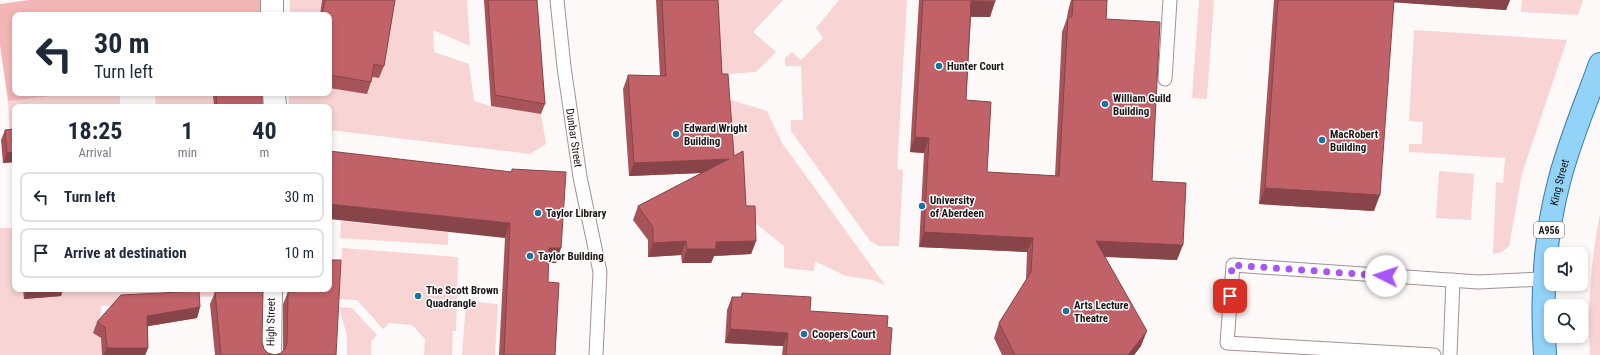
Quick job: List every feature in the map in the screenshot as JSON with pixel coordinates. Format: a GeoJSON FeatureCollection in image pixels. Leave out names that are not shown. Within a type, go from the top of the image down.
{"type":"FeatureCollection","features":[{"type":"Feature","properties":{"kind":"main road","name":"King Street"},"geometry":{"type":"LineString","coordinates":[[1544,355],[1543,279],[1550,224],[1559,182],[1600,64]]}},
{"type":"Feature","properties":{"kind":"street"},"geometry":{"type":"LineString","coordinates":[[272,0],[272,12]]}},
{"type":"Feature","properties":{"kind":"street","name":"High Street"},"geometry":{"type":"LineString","coordinates":[[270,355],[271,292]]}},
{"type":"Feature","properties":{"kind":"lane","name":"Dunbar Street"},"geometry":{"type":"LineString","coordinates":[[557,0],[564,67],[580,176],[600,275],[596,355]]}},
{"type":"Feature","properties":{"kind":"lane"},"geometry":{"type":"LineString","coordinates":[[1165,80],[1170,0]]}},
{"type":"Feature","properties":{"kind":"lane"},"geometry":{"type":"LineString","coordinates":[[1434,355],[1227,343],[1232,265],[1478,282],[1543,279]]}},
{"type":"Feature","properties":{"kind":"lane"},"geometry":{"type":"LineString","coordinates":[[1450,355],[1453,280]]}},
{"type":"Feature","properties":{"kind":"shaded area"},"geometry":{"type":"Polygon","coordinates":[[[29,0],[260,0],[260,12],[12,12],[12,96],[54,96],[8,101],[0,45],[0,4],[29,0]]]}},
{"type":"Feature","properties":{"kind":"shaded area"},"geometry":{"type":"Polygon","coordinates":[[[290,0],[322,0],[320,12],[290,12],[290,0]]]}},
{"type":"Feature","properties":{"kind":"shaded area"},"geometry":{"type":"Polygon","coordinates":[[[393,0],[467,0],[470,46],[433,30],[434,52],[469,64],[474,101],[491,106],[541,114],[546,144],[530,154],[332,130],[332,104],[288,104],[289,96],[332,96],[332,88],[366,93],[369,76],[379,78],[393,0]]]}},
{"type":"Feature","properties":{"kind":"shaded area"},"geometry":{"type":"Polygon","coordinates":[[[713,0],[783,0],[753,32],[776,52],[756,72],[717,75],[713,0]]]}},
{"type":"Feature","properties":{"kind":"shaded area"},"geometry":{"type":"Polygon","coordinates":[[[839,0],[907,0],[897,169],[903,170],[899,246],[879,246],[870,241],[791,131],[791,120],[803,120],[801,66],[785,66],[785,58],[792,52],[801,60],[823,38],[816,28],[839,0]]]}},
{"type":"Feature","properties":{"kind":"shaded area"},"geometry":{"type":"Polygon","coordinates":[[[1199,0],[1214,0],[1207,99],[1192,98],[1199,0]]]}},
{"type":"Feature","properties":{"kind":"shaded area"},"geometry":{"type":"Polygon","coordinates":[[[1522,0],[1583,0],[1578,15],[1521,12],[1522,0]]]}},
{"type":"Feature","properties":{"kind":"shaded area"},"geometry":{"type":"Polygon","coordinates":[[[1414,30],[1567,40],[1522,174],[1509,246],[1502,252],[1493,254],[1496,182],[1503,183],[1505,158],[1409,152],[1409,144],[1422,144],[1423,122],[1409,121],[1414,30]]]}},
{"type":"Feature","properties":{"kind":"shaded area"},"geometry":{"type":"Polygon","coordinates":[[[54,96],[120,96],[120,104],[12,104],[12,139],[10,139],[8,101],[54,96]]]}},
{"type":"Feature","properties":{"kind":"shaded area"},"geometry":{"type":"Polygon","coordinates":[[[155,96],[213,96],[214,104],[156,104],[155,96]]]}},
{"type":"Feature","properties":{"kind":"shaded area"},"geometry":{"type":"Polygon","coordinates":[[[724,98],[767,111],[782,143],[885,285],[873,280],[846,276],[815,261],[814,271],[784,268],[784,246],[750,219],[729,170],[724,98]]]}},
{"type":"Feature","properties":{"kind":"shaded area"},"geometry":{"type":"Polygon","coordinates":[[[1439,171],[1474,174],[1471,220],[1436,218],[1439,171]]]}},
{"type":"Feature","properties":{"kind":"shaded area"},"geometry":{"type":"Polygon","coordinates":[[[1600,213],[1600,355],[1590,355],[1590,284],[1600,213]]]}},
{"type":"Feature","properties":{"kind":"shaded area"},"geometry":{"type":"Polygon","coordinates":[[[341,221],[448,232],[448,245],[340,238],[341,221]]]}},
{"type":"Feature","properties":{"kind":"shaded area"},"geometry":{"type":"Polygon","coordinates":[[[0,228],[12,228],[12,292],[157,292],[157,304],[101,306],[100,325],[97,335],[101,338],[102,355],[0,355],[0,228]]]}},
{"type":"Feature","properties":{"kind":"shaded area"},"geometry":{"type":"Polygon","coordinates":[[[342,248],[458,257],[456,331],[453,331],[452,355],[424,355],[425,339],[412,325],[389,323],[383,329],[357,300],[339,299],[342,248]]]}},
{"type":"Feature","properties":{"kind":"shaded area"},"geometry":{"type":"Polygon","coordinates":[[[175,292],[260,292],[260,296],[175,297],[175,292]]]}},
{"type":"Feature","properties":{"kind":"shaded area"},"geometry":{"type":"Polygon","coordinates":[[[466,301],[498,304],[495,355],[462,355],[466,301]]]}},
{"type":"Feature","properties":{"kind":"shaded area"},"geometry":{"type":"Polygon","coordinates":[[[339,307],[352,308],[377,335],[371,341],[371,355],[347,355],[347,336],[339,307]]]}},
{"type":"Feature","properties":{"kind":"building"},"geometry":{"type":"Polygon","coordinates":[[[325,0],[395,0],[384,66],[374,64],[371,82],[332,76],[332,12],[323,12],[325,0]]]}},
{"type":"Feature","properties":{"kind":"building"},"geometry":{"type":"Polygon","coordinates":[[[488,0],[537,0],[545,104],[495,95],[488,0]]]}},
{"type":"Feature","properties":{"kind":"building","name":"Edward Wright Building"},"geometry":{"type":"Polygon","coordinates":[[[662,0],[718,0],[722,74],[728,74],[734,156],[743,151],[746,206],[755,206],[756,241],[716,242],[716,249],[687,249],[686,241],[653,243],[653,227],[638,206],[729,159],[634,163],[628,75],[666,76],[662,0]]]}},
{"type":"Feature","properties":{"kind":"building"},"geometry":{"type":"Polygon","coordinates":[[[923,0],[995,0],[995,2],[971,1],[966,100],[991,102],[987,172],[1059,176],[1068,17],[1072,17],[1073,0],[1107,0],[1106,19],[1160,22],[1152,181],[1186,183],[1183,245],[1096,241],[1147,331],[1128,355],[1015,355],[999,323],[1031,272],[1033,238],[924,232],[929,138],[915,137],[923,0]]]}},
{"type":"Feature","properties":{"kind":"building","name":"MacRobert Building"},"geometry":{"type":"Polygon","coordinates":[[[1278,0],[1394,0],[1380,195],[1265,188],[1278,0]]]}},
{"type":"Feature","properties":{"kind":"building"},"geometry":{"type":"Polygon","coordinates":[[[216,96],[262,96],[262,104],[217,104],[216,96]]]}},
{"type":"Feature","properties":{"kind":"building"},"geometry":{"type":"Polygon","coordinates":[[[12,129],[12,152],[7,153],[5,130],[12,129]]]}},
{"type":"Feature","properties":{"kind":"building","name":"Taylor Building"},"geometry":{"type":"Polygon","coordinates":[[[332,151],[512,172],[512,169],[566,172],[561,248],[549,248],[548,282],[559,283],[555,355],[504,355],[510,223],[332,204],[332,151]]]}},
{"type":"Feature","properties":{"kind":"building"},"geometry":{"type":"Polygon","coordinates":[[[332,260],[341,260],[336,355],[275,355],[281,353],[285,349],[287,343],[288,292],[332,292],[332,260]]]}},
{"type":"Feature","properties":{"kind":"building"},"geometry":{"type":"Polygon","coordinates":[[[199,292],[200,307],[147,316],[148,348],[107,348],[105,327],[97,322],[121,295],[199,292]]]}},
{"type":"Feature","properties":{"kind":"building"},"geometry":{"type":"Polygon","coordinates":[[[215,292],[263,292],[262,342],[264,349],[268,353],[275,355],[221,355],[215,292]]]}},
{"type":"Feature","properties":{"kind":"building","name":"Coopers Court"},"geometry":{"type":"Polygon","coordinates":[[[742,293],[811,297],[810,311],[888,316],[887,327],[892,328],[890,355],[786,355],[788,333],[730,329],[732,297],[742,297],[742,293]]]}},
{"type":"Feature","properties":{"kind":"place","name":"Hunter Court"},"geometry":{"type":"Point","coordinates":[939,66]}},
{"type":"Feature","properties":{"kind":"place","name":"William Guild Building"},"geometry":{"type":"Point","coordinates":[1105,104]}},
{"type":"Feature","properties":{"kind":"place","name":"Edward Wright Building"},"geometry":{"type":"Point","coordinates":[676,134]}},
{"type":"Feature","properties":{"kind":"place","name":"MacRobert Building"},"geometry":{"type":"Point","coordinates":[1322,140]}},
{"type":"Feature","properties":{"kind":"place","name":"University of Aberdeen"},"geometry":{"type":"Point","coordinates":[922,206]}},
{"type":"Feature","properties":{"kind":"place","name":"Taylor Library"},"geometry":{"type":"Point","coordinates":[538,213]}},
{"type":"Feature","properties":{"kind":"place","name":"Taylor Building"},"geometry":{"type":"Point","coordinates":[530,256]}},
{"type":"Feature","properties":{"kind":"place","name":"The Scott Brown Quadrangle"},"geometry":{"type":"Point","coordinates":[418,296]}},
{"type":"Feature","properties":{"kind":"place","name":"Arts Lecture Theatre"},"geometry":{"type":"Point","coordinates":[1066,311]}},
{"type":"Feature","properties":{"kind":"place","name":"Coopers Court"},"geometry":{"type":"Point","coordinates":[804,334]}},
{"type":"Feature","properties":{"kind":"route"},"geometry":{"type":"LineString","coordinates":[[1230,296],[1232,265],[1386,276]]}}]}
